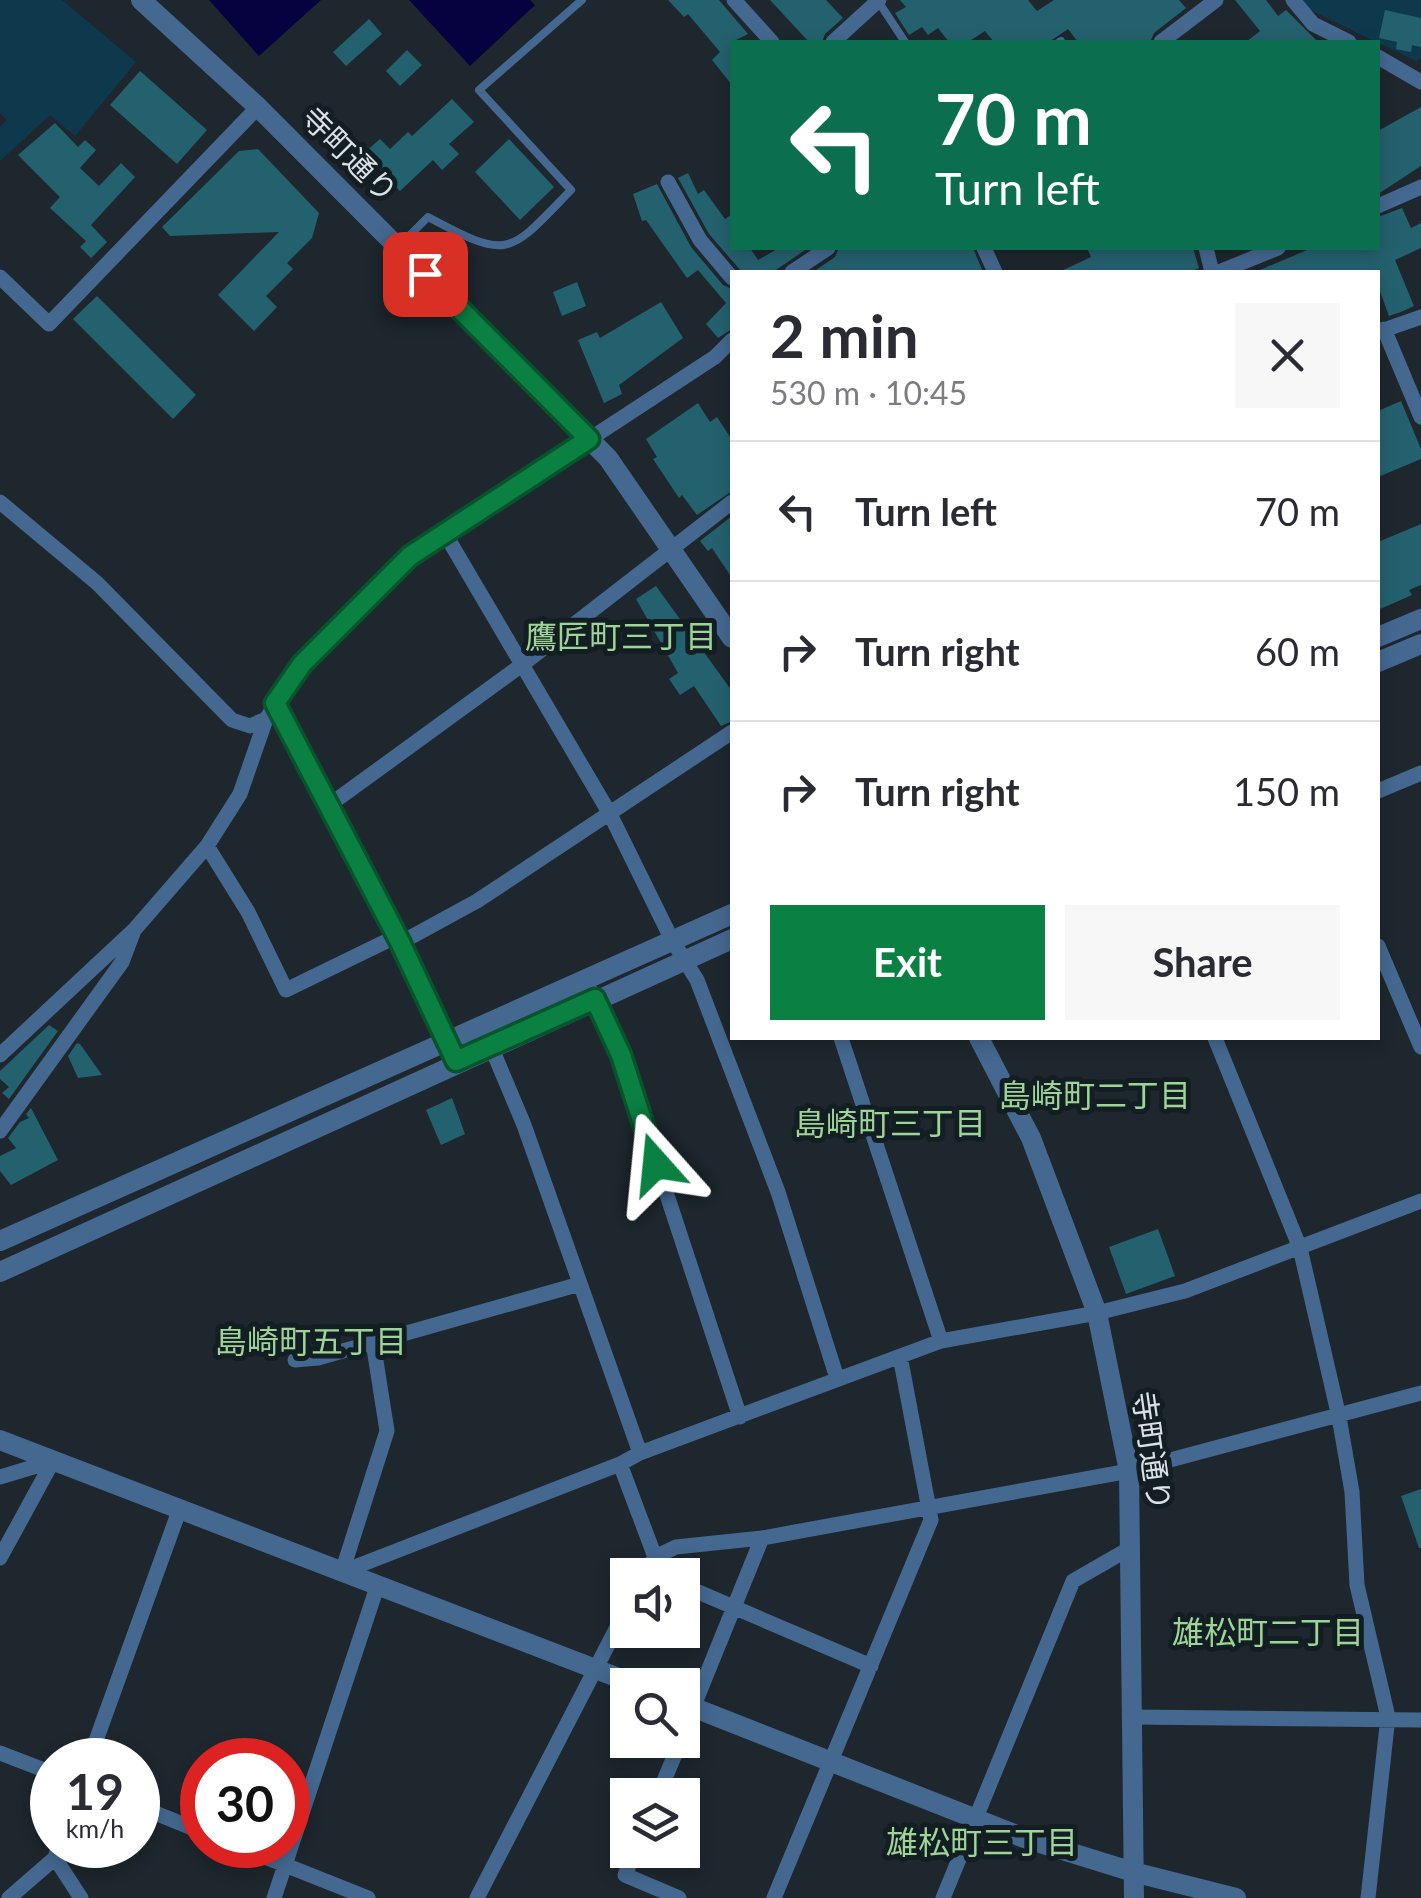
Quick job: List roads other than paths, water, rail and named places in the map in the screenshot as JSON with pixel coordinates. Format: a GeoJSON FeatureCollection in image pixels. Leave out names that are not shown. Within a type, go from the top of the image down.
{"type":"FeatureCollection","features":[{"type":"Feature","properties":{"kind":"street","name":"寺町通り"},"geometry":{"type":"LineString","coordinates":[[141,0],[258,107],[589,439],[625,478],[730,635]]}},
{"type":"Feature","properties":{"kind":"street"},"geometry":{"type":"LineString","coordinates":[[734,0],[770,40]]}},
{"type":"Feature","properties":{"kind":"street"},"geometry":{"type":"LineString","coordinates":[[835,40],[879,0]]}},
{"type":"Feature","properties":{"kind":"street"},"geometry":{"type":"LineString","coordinates":[[1164,40],[1216,0]]}},
{"type":"Feature","properties":{"kind":"street"},"geometry":{"type":"LineString","coordinates":[[1294,0],[1313,24],[1345,40]]}},
{"type":"Feature","properties":{"kind":"street"},"geometry":{"type":"LineString","coordinates":[[852,25],[862,40]]}},
{"type":"Feature","properties":{"kind":"street"},"geometry":{"type":"LineString","coordinates":[[1380,58],[1421,80]]}},
{"type":"Feature","properties":{"kind":"street"},"geometry":{"type":"LineString","coordinates":[[0,277],[49,324],[258,107]]}},
{"type":"Feature","properties":{"kind":"street"},"geometry":{"type":"LineString","coordinates":[[668,182],[700,240],[730,276]]}},
{"type":"Feature","properties":{"kind":"street"},"geometry":{"type":"LineString","coordinates":[[1380,205],[1421,187]]}},
{"type":"Feature","properties":{"kind":"street"},"geometry":{"type":"LineString","coordinates":[[797,270],[825,250]]}},
{"type":"Feature","properties":{"kind":"street"},"geometry":{"type":"LineString","coordinates":[[1221,270],[1273,250]]}},
{"type":"Feature","properties":{"kind":"street"},"geometry":{"type":"LineString","coordinates":[[1421,316],[1381,330],[1421,417]]}},
{"type":"Feature","properties":{"kind":"street"},"geometry":{"type":"LineString","coordinates":[[0,1056],[134,929],[207,846],[240,794],[266,719],[302,664],[410,556],[715,357],[730,342]]}},
{"type":"Feature","properties":{"kind":"street"},"geometry":{"type":"LineString","coordinates":[[328,806],[523,664],[730,504]]}},
{"type":"Feature","properties":{"kind":"street"},"geometry":{"type":"LineString","coordinates":[[3,511],[97,583],[232,720],[250,726],[266,719]]}},
{"type":"Feature","properties":{"kind":"street"},"geometry":{"type":"LineString","coordinates":[[444,532],[610,814],[672,940],[686,959],[778,1192],[837,1378]]}},
{"type":"Feature","properties":{"kind":"street"},"geometry":{"type":"LineString","coordinates":[[1380,637],[1421,619]]}},
{"type":"Feature","properties":{"kind":"street"},"geometry":{"type":"LineString","coordinates":[[1380,659],[1421,644]]}},
{"type":"Feature","properties":{"kind":"street"},"geometry":{"type":"LineString","coordinates":[[275,703],[399,939],[456,1061]]}},
{"type":"Feature","properties":{"kind":"street"},"geometry":{"type":"LineString","coordinates":[[207,846],[248,912],[286,990],[477,901],[730,733]]}},
{"type":"Feature","properties":{"kind":"street"},"geometry":{"type":"LineString","coordinates":[[1380,790],[1421,773]]}},
{"type":"Feature","properties":{"kind":"street"},"geometry":{"type":"LineString","coordinates":[[0,1240],[730,915]]}},
{"type":"Feature","properties":{"kind":"street"},"geometry":{"type":"LineString","coordinates":[[0,1132],[122,962],[134,929]]}},
{"type":"Feature","properties":{"kind":"street"},"geometry":{"type":"LineString","coordinates":[[2,1266],[730,939]]}},
{"type":"Feature","properties":{"kind":"street"},"geometry":{"type":"LineString","coordinates":[[1380,951],[1421,1047]]}},
{"type":"Feature","properties":{"kind":"street"},"geometry":{"type":"LineString","coordinates":[[585,978],[621,1055],[740,1416]]}},
{"type":"Feature","properties":{"kind":"street"},"geometry":{"type":"LineString","coordinates":[[482,1024],[640,1452]]}},
{"type":"Feature","properties":{"kind":"street"},"geometry":{"type":"LineString","coordinates":[[842,1040],[942,1341]]}},
{"type":"Feature","properties":{"kind":"street","name":"寺町通り"},"geometry":{"type":"LineString","coordinates":[[980,1040],[1031,1138],[1097,1314],[1129,1471],[1134,1898]]}},
{"type":"Feature","properties":{"kind":"street"},"geometry":{"type":"LineString","coordinates":[[1215,1040],[1300,1248],[1339,1418],[1352,1492],[1357,1585],[1388,1717],[1368,1898]]}},
{"type":"Feature","properties":{"kind":"street"},"geometry":{"type":"LineString","coordinates":[[342,1572],[620,1464],[640,1452],[942,1341],[1097,1314],[1185,1291],[1421,1201]]}},
{"type":"Feature","properties":{"kind":"street"},"geometry":{"type":"LineString","coordinates":[[295,1360],[580,1284]]}},
{"type":"Feature","properties":{"kind":"street"},"geometry":{"type":"LineString","coordinates":[[342,1572],[387,1430],[373,1342]]}},
{"type":"Feature","properties":{"kind":"street"},"geometry":{"type":"LineString","coordinates":[[774,1898],[931,1520],[900,1356]]}},
{"type":"Feature","properties":{"kind":"street"},"geometry":{"type":"LineString","coordinates":[[664,1558],[676,1547],[762,1538],[1129,1471],[1421,1393]]}},
{"type":"Feature","properties":{"kind":"street"},"geometry":{"type":"LineString","coordinates":[[0,1440],[610,1674]]}},
{"type":"Feature","properties":{"kind":"street"},"geometry":{"type":"LineString","coordinates":[[0,1477],[53,1461]]}},
{"type":"Feature","properties":{"kind":"street"},"geometry":{"type":"LineString","coordinates":[[0,1558],[53,1461]]}},
{"type":"Feature","properties":{"kind":"street"},"geometry":{"type":"LineString","coordinates":[[620,1464],[649,1558]]}},
{"type":"Feature","properties":{"kind":"street"},"geometry":{"type":"LineString","coordinates":[[97,1738],[179,1510]]}},
{"type":"Feature","properties":{"kind":"street"},"geometry":{"type":"LineString","coordinates":[[700,1680],[762,1538]]}},
{"type":"Feature","properties":{"kind":"street"},"geometry":{"type":"LineString","coordinates":[[943,1898],[1073,1580],[1132,1547]]}},
{"type":"Feature","properties":{"kind":"street"},"geometry":{"type":"LineString","coordinates":[[310,1789],[377,1587]]}},
{"type":"Feature","properties":{"kind":"street"},"geometry":{"type":"LineString","coordinates":[[700,1593],[871,1666]]}},
{"type":"Feature","properties":{"kind":"street"},"geometry":{"type":"LineString","coordinates":[[477,1898],[610,1639]]}},
{"type":"Feature","properties":{"kind":"street"},"geometry":{"type":"LineString","coordinates":[[700,1711],[978,1820],[1133,1872],[1236,1898]]}},
{"type":"Feature","properties":{"kind":"street"},"geometry":{"type":"LineString","coordinates":[[1133,1717],[1421,1720]]}},
{"type":"Feature","properties":{"kind":"street"},"geometry":{"type":"LineString","coordinates":[[0,1753],[30,1765]]}},
{"type":"Feature","properties":{"kind":"street"},"geometry":{"type":"LineString","coordinates":[[9,1898],[40,1868]]}},
{"type":"Feature","properties":{"kind":"street"},"geometry":{"type":"LineString","coordinates":[[65,1868],[81,1898]]}},
{"type":"Feature","properties":{"kind":"street"},"geometry":{"type":"LineString","coordinates":[[274,1898],[284,1868]]}},
{"type":"Feature","properties":{"kind":"street"},"geometry":{"type":"LineString","coordinates":[[293,1868],[368,1898]]}},
{"type":"Feature","properties":{"kind":"street"},"geometry":{"type":"LineString","coordinates":[[628,1868],[625,1876],[679,1898]]}},
{"type":"Feature","properties":{"kind":"lane"},"geometry":{"type":"LineString","coordinates":[[398,247],[428,217],[483,246],[501,246],[533,229],[571,190],[479,90],[582,0]]}},
{"type":"Feature","properties":{"kind":"lane"},"geometry":{"type":"LineString","coordinates":[[879,0],[905,40]]}},
{"type":"Feature","properties":{"kind":"district","name":"鷹匠町三丁目"},"geometry":{"type":"Point","coordinates":[621,637]}},
{"type":"Feature","properties":{"kind":"district","name":"島崎町二丁目"},"geometry":{"type":"Point","coordinates":[1095,1096]}},
{"type":"Feature","properties":{"kind":"district","name":"島崎町三丁目"},"geometry":{"type":"Point","coordinates":[890,1124]}},
{"type":"Feature","properties":{"kind":"district","name":"島崎町五丁目"},"geometry":{"type":"Point","coordinates":[311,1342]}},
{"type":"Feature","properties":{"kind":"district","name":"雄松町二丁目"},"geometry":{"type":"Point","coordinates":[1268,1633]}},
{"type":"Feature","properties":{"kind":"district","name":"雄松町三丁目"},"geometry":{"type":"Point","coordinates":[982,1843]}}]}
